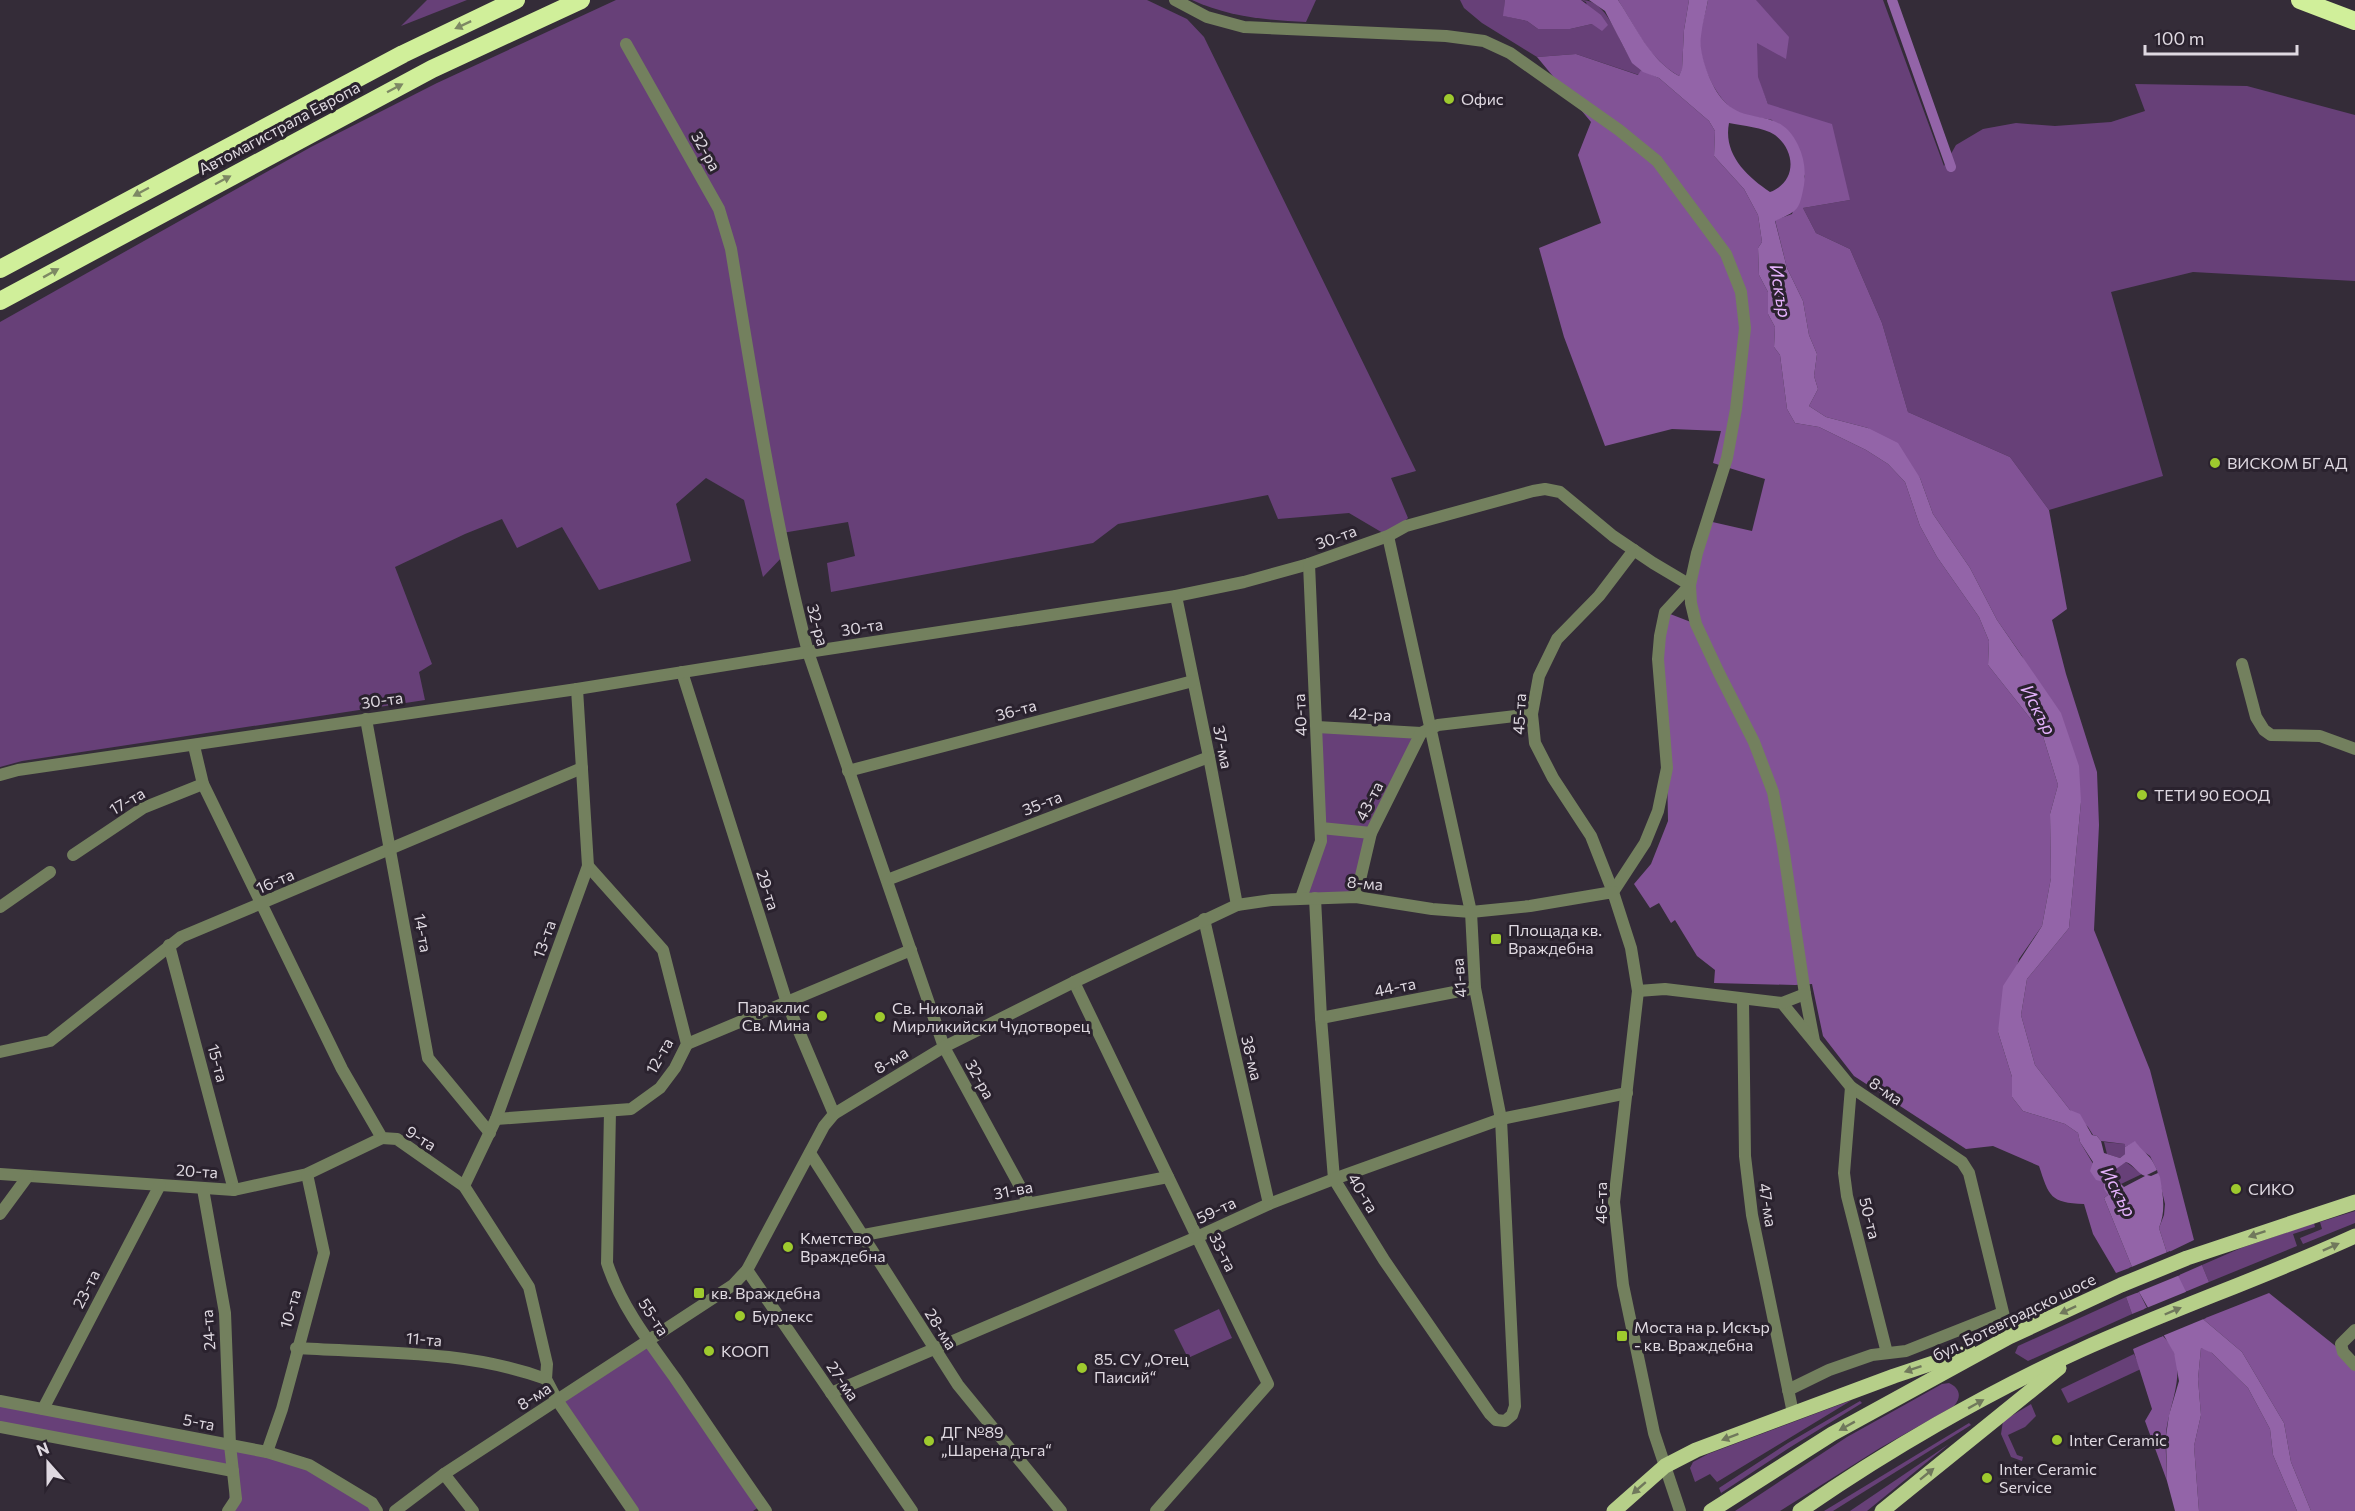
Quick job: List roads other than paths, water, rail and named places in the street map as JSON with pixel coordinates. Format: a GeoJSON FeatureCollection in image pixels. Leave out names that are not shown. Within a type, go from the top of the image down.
{"type":"FeatureCollection","features":[{"type":"Feature","properties":{"kind":"highway","name":"Автомагистрала Европа"},"geometry":{"type":"LineString","coordinates":[[0,269],[403,54],[516,0]]}},
{"type":"Feature","properties":{"kind":"highway","name":"Автомагистрала Европа"},"geometry":{"type":"LineString","coordinates":[[0,301],[432,69],[581,0]]}},
{"type":"Feature","properties":{"kind":"highway"},"geometry":{"type":"LineString","coordinates":[[2300,0],[2355,21]]}},
{"type":"Feature","properties":{"kind":"main road","name":"бул. Ботевградско шосе"},"geometry":{"type":"LineString","coordinates":[[1717,1507],[1832,1434],[2009,1337],[2121,1285],[2187,1258],[2355,1202]]}},
{"type":"Feature","properties":{"kind":"main road"},"geometry":{"type":"LineString","coordinates":[[1800,1511],[1940,1424],[2020,1380],[2125,1331],[2355,1236]]}},
{"type":"Feature","properties":{"kind":"main road"},"geometry":{"type":"LineString","coordinates":[[1614,1511],[1665,1467],[1696,1450],[1793,1413],[2009,1337]]}},
{"type":"Feature","properties":{"kind":"main road"},"geometry":{"type":"LineString","coordinates":[[1882,1511],[2079,1351]]}},
{"type":"Feature","properties":{"kind":"street"},"geometry":{"type":"LineString","coordinates":[[1175,0],[1207,17],[1244,27],[1446,36],[1484,40],[1510,52],[1657,161],[1726,254],[1741,292],[1745,328],[1736,410],[1727,458],[1697,553],[1690,585],[1691,603],[1696,624],[1754,742],[1773,792],[1804,994],[1814,1041]]}},
{"type":"Feature","properties":{"kind":"street","name":"32-ра"},"geometry":{"type":"LineString","coordinates":[[627,44],[719,209],[731,249],[782,534],[808,652],[944,1047],[1029,1203]]}},
{"type":"Feature","properties":{"kind":"street","name":"30-та"},"geometry":{"type":"LineString","coordinates":[[0,776],[18,771],[578,689],[1176,596],[1244,582],[1309,564],[1388,536],[1406,526],[1545,489],[1560,492],[1634,550],[1690,585]]}},
{"type":"Feature","properties":{"kind":"street","name":"41-ва"},"geometry":{"type":"LineString","coordinates":[[1388,536],[1426,731],[1472,912],[1475,988],[1502,1119],[1515,1406],[1512,1415],[1505,1421]]}},
{"type":"Feature","properties":{"kind":"street","name":"45-та"},"geometry":{"type":"LineString","coordinates":[[1612,892],[1591,836],[1553,778],[1534,743],[1532,714],[1539,676],[1557,639],[1599,596],[1634,550]]}},
{"type":"Feature","properties":{"kind":"street","name":"40-та"},"geometry":{"type":"LineString","coordinates":[[1301,898],[1321,841],[1309,564]]}},
{"type":"Feature","properties":{"kind":"street"},"geometry":{"type":"LineString","coordinates":[[1612,892],[1645,843],[1658,811],[1667,768],[1659,670],[1660,636],[1665,612],[1690,585]]}},
{"type":"Feature","properties":{"kind":"street","name":"37-ма"},"geometry":{"type":"LineString","coordinates":[[1176,596],[1237,905]]}},
{"type":"Feature","properties":{"kind":"street"},"geometry":{"type":"LineString","coordinates":[[2242,664],[2256,717],[2264,730],[2271,735],[2320,736],[2355,749]]}},
{"type":"Feature","properties":{"kind":"street","name":"29-та"},"geometry":{"type":"LineString","coordinates":[[682,672],[787,1003],[834,1114]]}},
{"type":"Feature","properties":{"kind":"street","name":"36-та"},"geometry":{"type":"LineString","coordinates":[[848,771],[1193,681]]}},
{"type":"Feature","properties":{"kind":"street","name":"13-та"},"geometry":{"type":"LineString","coordinates":[[464,1186],[496,1119],[588,866],[578,689]]}},
{"type":"Feature","properties":{"kind":"street","name":"42-ра"},"geometry":{"type":"LineString","coordinates":[[1317,727],[1426,731],[1438,725],[1532,714]]}},
{"type":"Feature","properties":{"kind":"street","name":"14-та"},"geometry":{"type":"LineString","coordinates":[[366,719],[428,1058],[490,1133]]}},
{"type":"Feature","properties":{"kind":"street","name":"43-та"},"geometry":{"type":"LineString","coordinates":[[1356,897],[1371,833],[1426,731]]}},
{"type":"Feature","properties":{"kind":"street","name":"9-та"},"geometry":{"type":"LineString","coordinates":[[195,746],[203,784],[342,1069],[382,1138],[397,1139],[464,1186],[529,1287],[547,1364],[546,1379],[557,1400],[633,1511]]}},
{"type":"Feature","properties":{"kind":"street","name":"35-та"},"geometry":{"type":"LineString","coordinates":[[887,880],[1209,757]]}},
{"type":"Feature","properties":{"kind":"street","name":"16-та"},"geometry":{"type":"LineString","coordinates":[[0,1052],[50,1041],[181,937],[582,768]]}},
{"type":"Feature","properties":{"kind":"street","name":"17-та"},"geometry":{"type":"LineString","coordinates":[[73,855],[143,808],[203,784]]}},
{"type":"Feature","properties":{"kind":"street"},"geometry":{"type":"LineString","coordinates":[[1321,828],[1371,833]]}},
{"type":"Feature","properties":{"kind":"street","name":"12-та"},"geometry":{"type":"LineString","coordinates":[[588,866],[663,950],[687,1044],[675,1068],[660,1088],[608,1125]]}},
{"type":"Feature","properties":{"kind":"street"},"geometry":{"type":"LineString","coordinates":[[0,907],[50,872]]}},
{"type":"Feature","properties":{"kind":"street","name":"8-ма"},"geometry":{"type":"LineString","coordinates":[[395,1511],[444,1474],[733,1285],[747,1270],[824,1126],[834,1114],[944,1047],[1237,905],[1301,898],[1356,897],[1432,909],[1472,912],[1530,906],[1612,892]]}},
{"type":"Feature","properties":{"kind":"street","name":"46-та"},"geometry":{"type":"LineString","coordinates":[[1612,892],[1631,948],[1638,991],[1614,1202],[1623,1285],[1654,1433],[1680,1511]]}},
{"type":"Feature","properties":{"kind":"street","name":"40-та"},"geometry":{"type":"LineString","coordinates":[[1314,898],[1334,1179],[1384,1260],[1490,1414],[1497,1420],[1505,1421]]}},
{"type":"Feature","properties":{"kind":"street","name":"38-ма"},"geometry":{"type":"LineString","coordinates":[[1204,919],[1269,1204]]}},
{"type":"Feature","properties":{"kind":"street","name":"15-та"},"geometry":{"type":"LineString","coordinates":[[169,945],[234,1190]]}},
{"type":"Feature","properties":{"kind":"street"},"geometry":{"type":"LineString","coordinates":[[687,1044],[910,950]]}},
{"type":"Feature","properties":{"kind":"street","name":"33-та"},"geometry":{"type":"LineString","coordinates":[[1074,982],[1268,1384],[1156,1511]]}},
{"type":"Feature","properties":{"kind":"street","name":"44-та"},"geometry":{"type":"LineString","coordinates":[[1321,1018],[1475,988]]}},
{"type":"Feature","properties":{"kind":"street"},"geometry":{"type":"LineString","coordinates":[[1638,991],[1665,989],[1782,1003],[1804,994]]}},
{"type":"Feature","properties":{"kind":"street","name":"47-ма"},"geometry":{"type":"LineString","coordinates":[[1743,999],[1745,1156],[1752,1215],[1793,1413]]}},
{"type":"Feature","properties":{"kind":"street","name":"8-ма"},"geometry":{"type":"LineString","coordinates":[[1782,1003],[1851,1087],[1962,1162],[1969,1173],[2009,1337]]}},
{"type":"Feature","properties":{"kind":"street","name":"50-та"},"geometry":{"type":"LineString","coordinates":[[1851,1087],[1845,1163],[1847,1196],[1887,1353]]}},
{"type":"Feature","properties":{"kind":"street","name":"59-та"},"geometry":{"type":"LineString","coordinates":[[831,1393],[1269,1204],[1334,1179],[1502,1119],[1627,1093]]}},
{"type":"Feature","properties":{"kind":"street"},"geometry":{"type":"LineString","coordinates":[[496,1119],[632,1109]]}},
{"type":"Feature","properties":{"kind":"street","name":"55-та"},"geometry":{"type":"LineString","coordinates":[[610,1111],[607,1263],[616,1288],[648,1340],[766,1511]]}},
{"type":"Feature","properties":{"kind":"street","name":"20-та"},"geometry":{"type":"LineString","coordinates":[[0,1174],[234,1190],[307,1174],[382,1138]]}},
{"type":"Feature","properties":{"kind":"street","name":"28-ма"},"geometry":{"type":"LineString","coordinates":[[810,1153],[958,1385],[1062,1511]]}},
{"type":"Feature","properties":{"kind":"street","name":"10-та"},"geometry":{"type":"LineString","coordinates":[[267,1452],[282,1409],[296,1348],[324,1252],[307,1174]]}},
{"type":"Feature","properties":{"kind":"street"},"geometry":{"type":"LineString","coordinates":[[0,1214],[28,1176]]}},
{"type":"Feature","properties":{"kind":"street","name":"31-ва"},"geometry":{"type":"LineString","coordinates":[[864,1235],[1168,1178]]}},
{"type":"Feature","properties":{"kind":"street","name":"23-та"},"geometry":{"type":"LineString","coordinates":[[43,1408],[160,1185]]}},
{"type":"Feature","properties":{"kind":"street","name":"24-та"},"geometry":{"type":"LineString","coordinates":[[203,1189],[225,1313],[232,1471]]}},
{"type":"Feature","properties":{"kind":"street","name":"27-ма"},"geometry":{"type":"LineString","coordinates":[[747,1270],[912,1511]]}},
{"type":"Feature","properties":{"kind":"street"},"geometry":{"type":"LineString","coordinates":[[1788,1390],[1829,1370],[1872,1355],[1906,1351],[2002,1314]]}},
{"type":"Feature","properties":{"kind":"street"},"geometry":{"type":"LineString","coordinates":[[2355,1330],[2341,1344],[2343,1352],[2355,1365]]}},
{"type":"Feature","properties":{"kind":"street","name":"11-та"},"geometry":{"type":"LineString","coordinates":[[296,1348],[420,1355],[464,1360],[530,1373],[546,1379]]}},
{"type":"Feature","properties":{"kind":"street","name":"5-та"},"geometry":{"type":"LineString","coordinates":[[0,1401],[267,1452],[309,1465],[372,1503],[377,1511]]}},
{"type":"Feature","properties":{"kind":"street"},"geometry":{"type":"LineString","coordinates":[[0,1426],[232,1471],[236,1499],[228,1511]]}},
{"type":"Feature","properties":{"kind":"street"},"geometry":{"type":"LineString","coordinates":[[444,1474],[473,1511]]}},
{"type":"Feature","properties":{"kind":"water","name":"Искър"},"geometry":{"type":"Polygon","coordinates":[[[1589,0],[1618,0],[1659,61],[1679,76],[1682,69],[1684,30],[1689,0],[1708,0],[1701,51],[1706,70],[1718,94],[1732,108],[1742,113],[1772,120],[1782,125],[1798,145],[1805,169],[1801,200],[1797,209],[1775,221],[1787,268],[1803,301],[1809,335],[1817,354],[1814,376],[1818,389],[1809,406],[1826,417],[1868,428],[1898,443],[1920,478],[1933,514],[1970,568],[1997,620],[2061,713],[2079,766],[2081,802],[2069,928],[2027,979],[2021,1015],[2035,1065],[2070,1110],[2080,1114],[2092,1135],[2097,1136],[2101,1141],[2104,1153],[2120,1158],[2125,1154],[2125,1147],[2135,1141],[2152,1160],[2157,1170],[2147,1175],[2158,1173],[2160,1177],[2163,1209],[2159,1228],[2167,1253],[2190,1300],[2203,1319],[2242,1352],[2284,1423],[2291,1462],[2311,1511],[2297,1511],[2273,1455],[2270,1429],[2248,1388],[2212,1353],[2201,1348],[2198,1379],[2201,1415],[2194,1446],[2199,1511],[2175,1511],[2167,1481],[2166,1436],[2169,1415],[2179,1381],[2174,1353],[2139,1292],[2132,1267],[2104,1198],[2108,1195],[2104,1189],[2104,1182],[2096,1180],[2090,1171],[2093,1162],[2080,1142],[2078,1133],[2065,1124],[2023,1111],[2012,1097],[2012,1077],[1998,1032],[2003,986],[2042,926],[2051,878],[2050,814],[2058,785],[2042,733],[1988,665],[1989,641],[1979,617],[1937,557],[1920,526],[1905,482],[1888,464],[1866,450],[1819,427],[1795,423],[1787,409],[1780,355],[1774,347],[1775,327],[1768,314],[1768,292],[1759,275],[1758,248],[1762,242],[1758,215],[1744,189],[1714,156],[1715,131],[1709,121],[1659,78],[1643,72],[1632,63],[1605,11],[1589,0]],[[1729,123],[1730,145],[1738,163],[1770,192],[1779,187],[1789,174],[1790,166],[1790,157],[1782,142],[1765,130],[1729,123]],[[2126,1162],[2116,1169],[2114,1177],[2124,1187],[2145,1176],[2126,1162]]]}},
{"type":"Feature","properties":{"kind":"waterway"},"geometry":{"type":"LineString","coordinates":[[1892,0],[1951,167]]}},
{"type":"Feature","properties":{"kind":"place","name":"Офис"},"geometry":{"type":"Point","coordinates":[1449,99]}},
{"type":"Feature","properties":{"kind":"place","name":"ВИСКОМ БГ АД"},"geometry":{"type":"Point","coordinates":[2215,463]}},
{"type":"Feature","properties":{"kind":"place","name":"ТЕТИ 90 ЕООД"},"geometry":{"type":"Point","coordinates":[2142,795]}},
{"type":"Feature","properties":{"kind":"place","name":"Площада кв. Враждебна"},"geometry":{"type":"Point","coordinates":[1496,939]}},
{"type":"Feature","properties":{"kind":"place","name":"Параклис Св. Мина"},"geometry":{"type":"Point","coordinates":[822,1016]}},
{"type":"Feature","properties":{"kind":"place","name":"Св. Николай Мирликийски Чудотворец"},"geometry":{"type":"Point","coordinates":[880,1017]}},
{"type":"Feature","properties":{"kind":"place","name":"СИКО"},"geometry":{"type":"Point","coordinates":[2236,1189]}},
{"type":"Feature","properties":{"kind":"place","name":"Кметство Враждебна"},"geometry":{"type":"Point","coordinates":[788,1247]}},
{"type":"Feature","properties":{"kind":"place","name":"кв. Враждебна"},"geometry":{"type":"Point","coordinates":[699,1293]}},
{"type":"Feature","properties":{"kind":"place","name":"Бурлекс"},"geometry":{"type":"Point","coordinates":[740,1316]}},
{"type":"Feature","properties":{"kind":"place","name":"Моста на р. Искър - кв. Враждебна"},"geometry":{"type":"Point","coordinates":[1622,1336]}},
{"type":"Feature","properties":{"kind":"place","name":"КООП"},"geometry":{"type":"Point","coordinates":[709,1351]}},
{"type":"Feature","properties":{"kind":"place","name":"85. СУ „Отец Паисий“"},"geometry":{"type":"Point","coordinates":[1082,1368]}},
{"type":"Feature","properties":{"kind":"place","name":"Inter Ceramic"},"geometry":{"type":"Point","coordinates":[2057,1440]}},
{"type":"Feature","properties":{"kind":"place","name":"ДГ №89 „Шарена дъга“"},"geometry":{"type":"Point","coordinates":[929,1441]}},
{"type":"Feature","properties":{"kind":"place","name":"Inter Ceramic Service"},"geometry":{"type":"Point","coordinates":[1987,1478]}}]}
